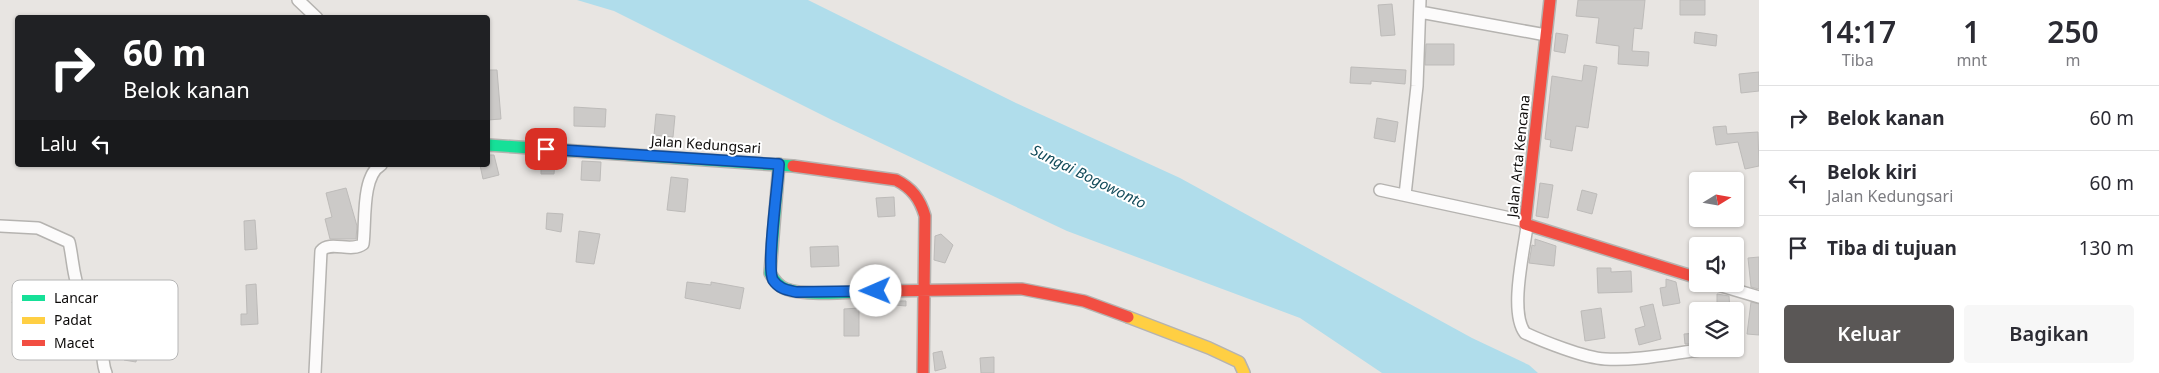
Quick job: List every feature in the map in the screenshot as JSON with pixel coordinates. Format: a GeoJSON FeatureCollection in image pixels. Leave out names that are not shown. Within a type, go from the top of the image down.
{"type":"FeatureCollection","features":[{"type":"Feature","properties":{"kind":"street"},"geometry":{"type":"LineString","coordinates":[[298,0],[314,15]]}},
{"type":"Feature","properties":{"kind":"street"},"geometry":{"type":"LineString","coordinates":[[1405,195],[1418,86],[1420,0]]}},
{"type":"Feature","properties":{"kind":"street","name":"Jalan Arta Kencana"},"geometry":{"type":"LineString","coordinates":[[1550,0],[1525,223],[1689,275]]}},
{"type":"Feature","properties":{"kind":"street"},"geometry":{"type":"LineString","coordinates":[[1420,12],[1546,36]]}},
{"type":"Feature","properties":{"kind":"street","name":"Jalan Kedungsari"},"geometry":{"type":"LineString","coordinates":[[490,145],[779,164],[896,180],[915,193],[920,200],[924,216],[923,373]]}},
{"type":"Feature","properties":{"kind":"street"},"geometry":{"type":"LineString","coordinates":[[779,164],[770,272],[774,281],[781,288],[796,292],[1022,290],[1084,302],[1210,348],[1239,362],[1244,373]]}},
{"type":"Feature","properties":{"kind":"street"},"geometry":{"type":"LineString","coordinates":[[315,373],[321,251],[327,247],[350,248],[364,244],[367,190],[377,167]]}},
{"type":"Feature","properties":{"kind":"street"},"geometry":{"type":"LineString","coordinates":[[1380,190],[1525,223],[1518,294],[1520,323],[1525,332],[1579,353],[1603,359],[1676,355],[1689,352]]}},
{"type":"Feature","properties":{"kind":"street"},"geometry":{"type":"LineString","coordinates":[[0,226],[38,228],[69,242],[76,280]]}},
{"type":"Feature","properties":{"kind":"street"},"geometry":{"type":"LineString","coordinates":[[1742,292],[1759,297]]}},
{"type":"Feature","properties":{"kind":"street"},"geometry":{"type":"LineString","coordinates":[[103,360],[106,373]]}},
{"type":"Feature","properties":{"kind":"water","name":"Sungai Bogowonto"},"geometry":{"type":"Polygon","coordinates":[[[577,0],[808,0],[1016,103],[1180,178],[1472,338],[1529,365],[1538,373],[1382,373],[1300,318],[1067,231],[832,120],[614,11],[577,0]]]}},
{"type":"Feature","properties":{"kind":"building"},"geometry":{"type":"Polygon","coordinates":[[[1578,0],[1645,0],[1642,29],[1634,28],[1632,51],[1649,52],[1648,66],[1618,64],[1619,46],[1596,43],[1599,18],[1576,16],[1578,0]]]}},
{"type":"Feature","properties":{"kind":"building"},"geometry":{"type":"Polygon","coordinates":[[[1680,0],[1705,0],[1705,15],[1680,15],[1680,0]]]}},
{"type":"Feature","properties":{"kind":"building"},"geometry":{"type":"Polygon","coordinates":[[[1392,4],[1395,35],[1381,36],[1378,5],[1392,4]]]}},
{"type":"Feature","properties":{"kind":"building"},"geometry":{"type":"Polygon","coordinates":[[[1695,32],[1717,35],[1716,46],[1694,43],[1695,32]]]}},
{"type":"Feature","properties":{"kind":"building"},"geometry":{"type":"Polygon","coordinates":[[[1556,33],[1568,35],[1565,53],[1554,51],[1556,33]]]}},
{"type":"Feature","properties":{"kind":"building"},"geometry":{"type":"Polygon","coordinates":[[[1426,44],[1454,44],[1454,65],[1425,65],[1426,44]]]}},
{"type":"Feature","properties":{"kind":"building"},"geometry":{"type":"Polygon","coordinates":[[[1584,65],[1597,67],[1588,128],[1576,126],[1572,151],[1550,147],[1551,140],[1545,139],[1552,76],[1582,81],[1584,65]]]}},
{"type":"Feature","properties":{"kind":"building"},"geometry":{"type":"Polygon","coordinates":[[[1351,67],[1406,70],[1405,84],[1371,81],[1371,84],[1350,83],[1351,67]]]}},
{"type":"Feature","properties":{"kind":"building"},"geometry":{"type":"Polygon","coordinates":[[[490,70],[497,70],[501,119],[490,120],[490,70]]]}},
{"type":"Feature","properties":{"kind":"building"},"geometry":{"type":"Polygon","coordinates":[[[1759,72],[1759,91],[1741,93],[1739,74],[1759,72]]]}},
{"type":"Feature","properties":{"kind":"building"},"geometry":{"type":"Polygon","coordinates":[[[574,107],[606,109],[605,127],[574,126],[574,107]]]}},
{"type":"Feature","properties":{"kind":"building"},"geometry":{"type":"Polygon","coordinates":[[[656,114],[675,116],[673,137],[654,135],[656,114]]]}},
{"type":"Feature","properties":{"kind":"building"},"geometry":{"type":"Polygon","coordinates":[[[1377,118],[1398,122],[1395,142],[1374,138],[1377,118]]]}},
{"type":"Feature","properties":{"kind":"building"},"geometry":{"type":"Polygon","coordinates":[[[1726,126],[1727,134],[1758,132],[1759,166],[1745,169],[1738,142],[1716,145],[1713,127],[1726,126]]]}},
{"type":"Feature","properties":{"kind":"building"},"geometry":{"type":"Polygon","coordinates":[[[490,155],[494,155],[499,175],[483,179],[480,167],[490,167],[490,155]]]}},
{"type":"Feature","properties":{"kind":"building"},"geometry":{"type":"Polygon","coordinates":[[[541,158],[555,159],[554,174],[541,174],[541,158]]]}},
{"type":"Feature","properties":{"kind":"building"},"geometry":{"type":"Polygon","coordinates":[[[582,161],[601,162],[600,181],[581,180],[582,161]]]}},
{"type":"Feature","properties":{"kind":"building"},"geometry":{"type":"Polygon","coordinates":[[[671,177],[688,179],[685,212],[667,210],[671,177]]]}},
{"type":"Feature","properties":{"kind":"building"},"geometry":{"type":"Polygon","coordinates":[[[1540,183],[1553,185],[1548,218],[1536,216],[1540,183]]]}},
{"type":"Feature","properties":{"kind":"building"},"geometry":{"type":"Polygon","coordinates":[[[346,188],[357,226],[356,239],[330,239],[325,219],[332,217],[326,193],[346,188]]]}},
{"type":"Feature","properties":{"kind":"building"},"geometry":{"type":"Polygon","coordinates":[[[1582,190],[1597,194],[1592,214],[1577,210],[1582,190]]]}},
{"type":"Feature","properties":{"kind":"building"},"geometry":{"type":"Polygon","coordinates":[[[894,197],[895,216],[878,217],[876,198],[894,197]]]}},
{"type":"Feature","properties":{"kind":"building"},"geometry":{"type":"Polygon","coordinates":[[[547,213],[563,214],[561,232],[546,229],[547,213]]]}},
{"type":"Feature","properties":{"kind":"building"},"geometry":{"type":"Polygon","coordinates":[[[255,220],[257,249],[245,250],[244,221],[255,220]]]}},
{"type":"Feature","properties":{"kind":"building"},"geometry":{"type":"Polygon","coordinates":[[[579,231],[600,234],[594,264],[576,262],[579,231]]]}},
{"type":"Feature","properties":{"kind":"building"},"geometry":{"type":"Polygon","coordinates":[[[941,234],[953,245],[945,263],[934,260],[935,236],[941,234]]]}},
{"type":"Feature","properties":{"kind":"building"},"geometry":{"type":"Polygon","coordinates":[[[1535,239],[1556,246],[1554,266],[1529,263],[1532,245],[1535,246],[1535,239]]]}},
{"type":"Feature","properties":{"kind":"building"},"geometry":{"type":"Polygon","coordinates":[[[838,246],[839,266],[811,267],[810,247],[838,246]]]}},
{"type":"Feature","properties":{"kind":"building"},"geometry":{"type":"Polygon","coordinates":[[[1759,257],[1759,289],[1751,287],[1748,258],[1759,257]]]}},
{"type":"Feature","properties":{"kind":"building"},"geometry":{"type":"Polygon","coordinates":[[[1597,268],[1611,268],[1611,272],[1631,271],[1632,292],[1598,293],[1597,268]]]}},
{"type":"Feature","properties":{"kind":"building"},"geometry":{"type":"Polygon","coordinates":[[[1666,279],[1676,282],[1680,303],[1663,306],[1660,288],[1666,287],[1666,279]]]}},
{"type":"Feature","properties":{"kind":"building"},"geometry":{"type":"Polygon","coordinates":[[[687,282],[711,285],[711,282],[744,288],[740,309],[685,298],[687,282]]]}},
{"type":"Feature","properties":{"kind":"building"},"geometry":{"type":"Polygon","coordinates":[[[256,284],[258,324],[241,325],[241,314],[247,314],[246,285],[256,284]]]}},
{"type":"Feature","properties":{"kind":"building"},"geometry":{"type":"Polygon","coordinates":[[[1717,294],[1729,296],[1729,302],[1717,302],[1717,294]]]}},
{"type":"Feature","properties":{"kind":"building"},"geometry":{"type":"Polygon","coordinates":[[[875,301],[906,301],[906,306],[874,303],[875,301]]]}},
{"type":"Feature","properties":{"kind":"building"},"geometry":{"type":"Polygon","coordinates":[[[1751,302],[1759,304],[1759,335],[1747,334],[1751,302]]]}},
{"type":"Feature","properties":{"kind":"building"},"geometry":{"type":"Polygon","coordinates":[[[1653,304],[1661,339],[1639,345],[1635,329],[1645,326],[1640,307],[1653,304]]]}},
{"type":"Feature","properties":{"kind":"building"},"geometry":{"type":"Polygon","coordinates":[[[859,308],[859,336],[844,336],[844,309],[859,308]]]}},
{"type":"Feature","properties":{"kind":"building"},"geometry":{"type":"Polygon","coordinates":[[[1601,308],[1605,338],[1585,341],[1581,311],[1601,308]]]}},
{"type":"Feature","properties":{"kind":"building"},"geometry":{"type":"Polygon","coordinates":[[[1684,334],[1689,334],[1689,344],[1685,344],[1684,334]]]}},
{"type":"Feature","properties":{"kind":"building"},"geometry":{"type":"Polygon","coordinates":[[[942,351],[946,368],[935,371],[933,353],[942,351]]]}},
{"type":"Feature","properties":{"kind":"building"},"geometry":{"type":"Polygon","coordinates":[[[994,357],[994,373],[981,373],[980,358],[994,357]]]}},
{"type":"Feature","properties":{"kind":"traffic: fast"},"geometry":{"type":"LineString","coordinates":[[490,145],[793,166]]}},
{"type":"Feature","properties":{"kind":"traffic: fast"},"geometry":{"type":"LineString","coordinates":[[779,164],[770,273],[775,280],[786,289],[807,293],[883,291]]}},
{"type":"Feature","properties":{"kind":"traffic: slow"},"geometry":{"type":"LineString","coordinates":[[1128,317],[1209,348],[1239,362],[1244,373]]}},
{"type":"Feature","properties":{"kind":"traffic: jam"},"geometry":{"type":"LineString","coordinates":[[1550,0],[1525,224],[1689,275]]}},
{"type":"Feature","properties":{"kind":"traffic: jam"},"geometry":{"type":"LineString","coordinates":[[793,166],[896,180],[911,190],[918,199],[925,216],[923,373]]}},
{"type":"Feature","properties":{"kind":"traffic: jam"},"geometry":{"type":"LineString","coordinates":[[883,291],[1022,289],[1084,301],[1128,317]]}},
{"type":"Feature","properties":{"kind":"route"},"geometry":{"type":"LineString","coordinates":[[546,149],[779,164],[770,263],[770,272],[774,281],[785,290],[796,292],[876,291]]}}]}
